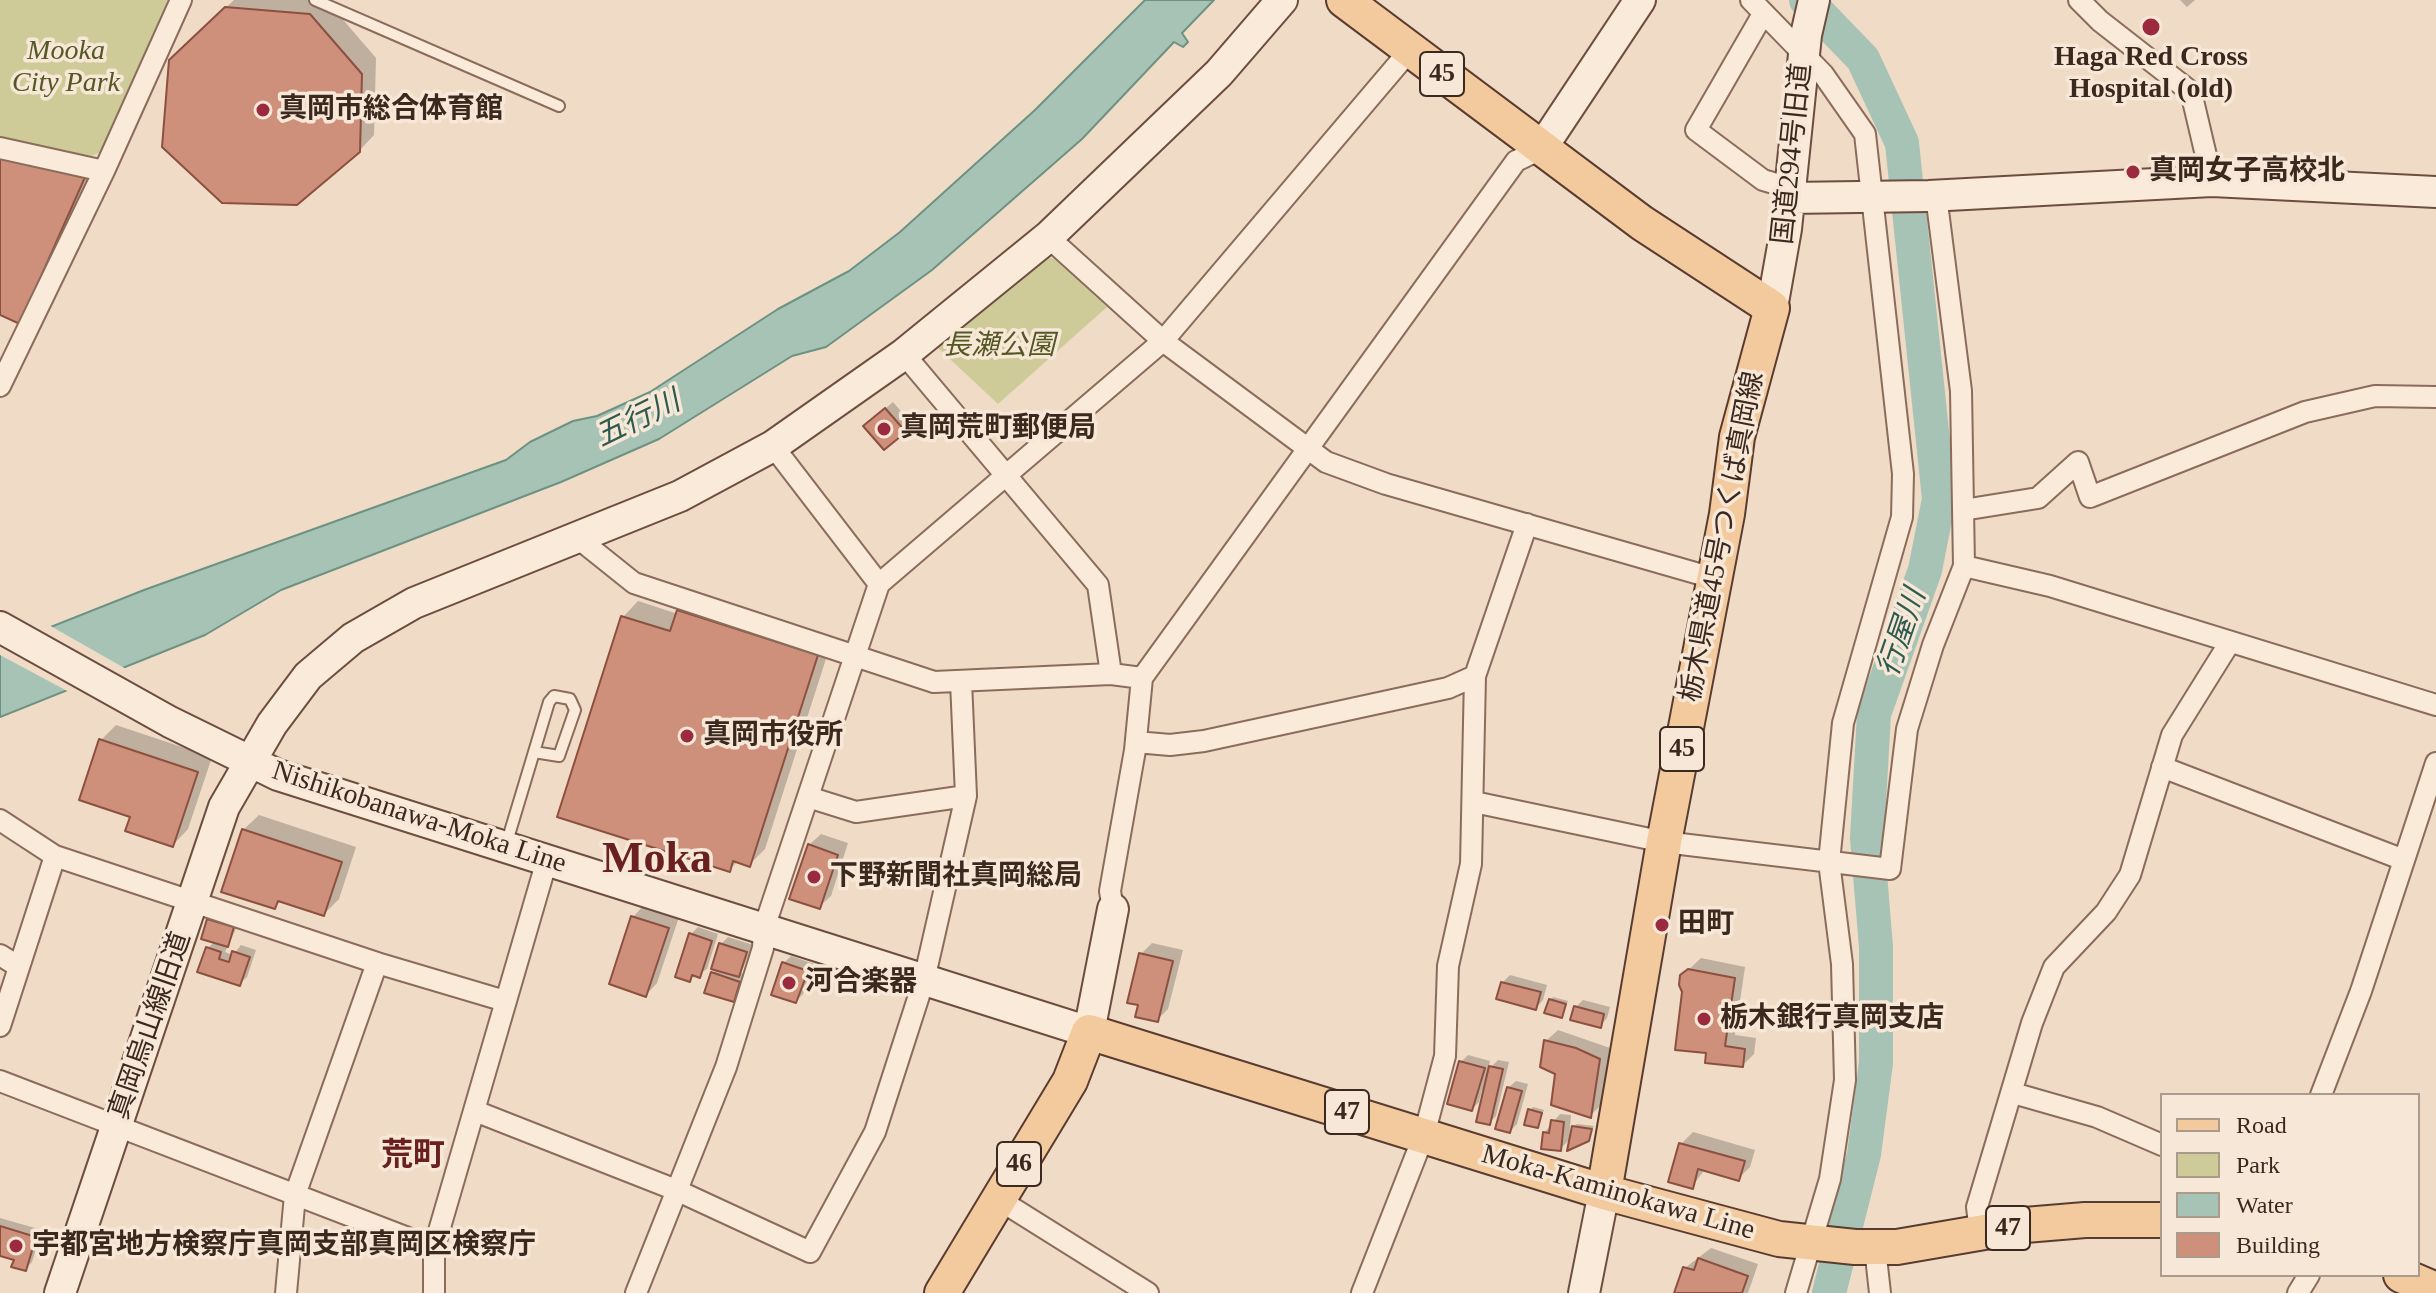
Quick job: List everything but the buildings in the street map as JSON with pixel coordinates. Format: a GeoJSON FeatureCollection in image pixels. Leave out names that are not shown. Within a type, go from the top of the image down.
{"type":"FeatureCollection","features":[{"type":"Feature","properties":{"kind":"main road","name":"45"},"geometry":{"type":"LineString","coordinates":[[1344,0],[1666,240],[1772,308]]}},
{"type":"Feature","properties":{"kind":"main road","name":"栃木県道45号つくば真岡線"},"geometry":{"type":"LineString","coordinates":[[1604,1192],[1737,437],[1772,308]]}},
{"type":"Feature","properties":{"kind":"main road","name":"Moka-Kaminokawa Line"},"geometry":{"type":"LineString","coordinates":[[1089,1032],[1604,1192],[1745,1232],[1840,1246],[2085,1220],[2160,1220]]}},
{"type":"Feature","properties":{"kind":"main road","name":"46"},"geometry":{"type":"LineString","coordinates":[[942,1293],[1075,1073],[1089,1032]]}},
{"type":"Feature","properties":{"kind":"main road"},"geometry":{"type":"LineString","coordinates":[[2406,1277],[2436,1290]]}},
{"type":"Feature","properties":{"kind":"street"},"geometry":{"type":"LineString","coordinates":[[0,386],[104,171],[181,0]]}},
{"type":"Feature","properties":{"kind":"street","name":"真岡烏山線旧道"},"geometry":{"type":"LineString","coordinates":[[60,1293],[224,807],[248,762],[308,676],[353,638],[414,603],[680,496],[773,446],[904,354],[1048,237],[1219,73],[1282,0]]}},
{"type":"Feature","properties":{"kind":"street"},"geometry":{"type":"LineString","coordinates":[[1089,1032],[1113,909],[1110,891],[1136,742],[1142,678],[1516,161],[1541,149],[1640,0]]}},
{"type":"Feature","properties":{"kind":"street","name":"国道294号旧道"},"geometry":{"type":"LineString","coordinates":[[1772,308],[1789,198],[1805,46],[1814,0]]}},
{"type":"Feature","properties":{"kind":"street"},"geometry":{"type":"LineString","coordinates":[[2079,0],[2100,21],[2191,92],[2212,181]]}},
{"type":"Feature","properties":{"kind":"street"},"geometry":{"type":"LineString","coordinates":[[1880,1293],[1840,1246],[1830,1179],[1845,1080],[1842,964],[1833,863],[1843,723],[1902,517],[1903,497],[1876,197],[1865,134],[1805,46],[1757,7],[1696,130],[1763,180],[1780,185],[1789,198],[1876,197],[1932,195],[2212,181],[2436,192]]}},
{"type":"Feature","properties":{"kind":"street"},"geometry":{"type":"LineString","coordinates":[[636,1293],[726,1067],[763,948],[764,928],[879,584],[1163,341],[1410,50]]}},
{"type":"Feature","properties":{"kind":"street"},"geometry":{"type":"LineString","coordinates":[[0,148],[104,171]]}},
{"type":"Feature","properties":{"kind":"street"},"geometry":{"type":"LineString","coordinates":[[1474,802],[1664,842],[1890,869],[1907,729],[1933,645],[1964,566],[1961,391],[1932,195]]}},
{"type":"Feature","properties":{"kind":"street"},"geometry":{"type":"LineString","coordinates":[[1048,237],[1163,341],[1326,462],[1386,484],[1713,578]]}},
{"type":"Feature","properties":{"kind":"street"},"geometry":{"type":"LineString","coordinates":[[904,354],[1098,585],[1111,674]]}},
{"type":"Feature","properties":{"kind":"street"},"geometry":{"type":"LineString","coordinates":[[1963,510],[2038,498],[2078,462],[2090,497],[2305,412],[2375,396],[2436,397]]}},
{"type":"Feature","properties":{"kind":"street"},"geometry":{"type":"LineString","coordinates":[[773,446],[879,584]]}},
{"type":"Feature","properties":{"kind":"street"},"geometry":{"type":"LineString","coordinates":[[1362,1293],[1424,1135],[1445,1056],[1448,966],[1471,864],[1475,676],[1527,524]]}},
{"type":"Feature","properties":{"kind":"street"},"geometry":{"type":"LineString","coordinates":[[579,539],[634,583],[934,682],[1111,674],[1142,678]]}},
{"type":"Feature","properties":{"kind":"street"},"geometry":{"type":"LineString","coordinates":[[1964,566],[2050,586],[2436,705]]}},
{"type":"Feature","properties":{"kind":"street","name":"Nishikobanawa-Moka Line"},"geometry":{"type":"LineString","coordinates":[[0,627],[248,762],[1089,1032]]}},
{"type":"Feature","properties":{"kind":"street"},"geometry":{"type":"LineString","coordinates":[[1980,1232],[1977,1207],[2032,1023],[2054,967],[2106,912],[2130,875],[2172,735],[2230,642]]}},
{"type":"Feature","properties":{"kind":"street"},"geometry":{"type":"LineString","coordinates":[[1136,742],[1170,745],[1204,741],[1448,688],[1475,676]]}},
{"type":"Feature","properties":{"kind":"street"},"geometry":{"type":"LineString","coordinates":[[475,1111],[676,1190],[810,1252],[875,1132],[924,980],[966,796],[961,681]]}},
{"type":"Feature","properties":{"kind":"street"},"geometry":{"type":"LineString","coordinates":[[2322,1093],[2361,991],[2436,763]]}},
{"type":"Feature","properties":{"kind":"street"},"geometry":{"type":"LineString","coordinates":[[2162,767],[2404,860]]}},
{"type":"Feature","properties":{"kind":"street"},"geometry":{"type":"LineString","coordinates":[[808,797],[856,812],[966,796]]}},
{"type":"Feature","properties":{"kind":"street"},"geometry":{"type":"LineString","coordinates":[[0,820],[55,856],[377,963],[505,1001]]}},
{"type":"Feature","properties":{"kind":"street"},"geometry":{"type":"LineString","coordinates":[[0,1026],[55,856]]}},
{"type":"Feature","properties":{"kind":"street"},"geometry":{"type":"LineString","coordinates":[[434,1293],[434,1248],[547,860]]}},
{"type":"Feature","properties":{"kind":"street"},"geometry":{"type":"LineString","coordinates":[[0,955],[19,967]]}},
{"type":"Feature","properties":{"kind":"street"},"geometry":{"type":"LineString","coordinates":[[286,1293],[295,1195],[377,963]]}},
{"type":"Feature","properties":{"kind":"street"},"geometry":{"type":"LineString","coordinates":[[0,1081],[434,1248]]}},
{"type":"Feature","properties":{"kind":"street"},"geometry":{"type":"LineString","coordinates":[[2013,1093],[2097,1117],[2160,1144]]}},
{"type":"Feature","properties":{"kind":"street"},"geometry":{"type":"LineString","coordinates":[[1584,1293],[1604,1192]]}},
{"type":"Feature","properties":{"kind":"street"},"geometry":{"type":"LineString","coordinates":[[998,1199],[1148,1293]]}},
{"type":"Feature","properties":{"kind":"street"},"geometry":{"type":"LineString","coordinates":[[1796,1293],[1840,1246]]}},
{"type":"Feature","properties":{"kind":"lane"},"geometry":{"type":"LineString","coordinates":[[315,0],[559,106]]}},
{"type":"Feature","properties":{"kind":"lane"},"geometry":{"type":"LineString","coordinates":[[505,847],[534,752],[551,699],[558,696],[570,699],[575,710],[559,756],[534,752]]}},
{"type":"Feature","properties":{"kind":"green space","name":"Mooka City Park"},"geometry":{"type":"Polygon","coordinates":[[[0,0],[174,0],[102,152],[91,156],[0,138],[0,0]]]}},
{"type":"Feature","properties":{"kind":"green space","name":"長瀬公園"},"geometry":{"type":"Polygon","coordinates":[[[1042,256],[1054,259],[1107,307],[998,404],[936,346],[1042,256]]]}},
{"type":"Feature","properties":{"kind":"water","name":"五行川"},"geometry":{"type":"Polygon","coordinates":[[[1145,0],[1214,0],[1182,33],[1188,42],[1183,47],[1174,42],[1082,139],[932,270],[826,347],[792,356],[659,439],[561,482],[281,590],[205,635],[0,717],[0,647],[144,590],[506,460],[530,442],[573,421],[597,416],[650,392],[778,309],[849,271],[900,232],[1035,110],[1145,0]]]}},
{"type":"Feature","properties":{"kind":"pier"},"geometry":{"type":"Polygon","coordinates":[[[47,624],[128,670],[71,693],[0,655],[0,643],[47,624]]]}},
{"type":"Feature","properties":{"kind":"waterway","name":"行屋川"},"geometry":{"type":"LineString","coordinates":[[1806,0],[1863,59],[1902,143],[1939,499],[1925,570],[1874,714],[1867,838],[1876,947],[1876,1063],[1864,1154],[1829,1293]]}},
{"type":"Feature","properties":{"kind":"place","name":"Haga Red Cross Hospital (old)"},"geometry":{"type":"Point","coordinates":[2151,27]}},
{"type":"Feature","properties":{"kind":"place","name":"真岡市総合体育館"},"geometry":{"type":"Point","coordinates":[263,110]}},
{"type":"Feature","properties":{"kind":"place","name":"真岡女子高校北"},"geometry":{"type":"Point","coordinates":[2133,172]}},
{"type":"Feature","properties":{"kind":"place","name":"真岡荒町郵便局"},"geometry":{"type":"Point","coordinates":[884,429]}},
{"type":"Feature","properties":{"kind":"place","name":"真岡市役所"},"geometry":{"type":"Point","coordinates":[687,736]}},
{"type":"Feature","properties":{"kind":"place","name":"下野新聞社真岡総局"},"geometry":{"type":"Point","coordinates":[814,877]}},
{"type":"Feature","properties":{"kind":"place","name":"田町"},"geometry":{"type":"Point","coordinates":[1662,925]}},
{"type":"Feature","properties":{"kind":"place","name":"河合楽器"},"geometry":{"type":"Point","coordinates":[789,983]}},
{"type":"Feature","properties":{"kind":"place","name":"栃木銀行真岡支店"},"geometry":{"type":"Point","coordinates":[1704,1019]}},
{"type":"Feature","properties":{"kind":"place","name":"宇都宮地方検察庁真岡支部真岡区検察庁"},"geometry":{"type":"Point","coordinates":[16,1246]}},
{"type":"Feature","properties":{"kind":"district","name":"Moka"},"geometry":{"type":"Point","coordinates":[657,861]}},
{"type":"Feature","properties":{"kind":"district","name":"荒町"},"geometry":{"type":"Point","coordinates":[413,1157]}}]}
